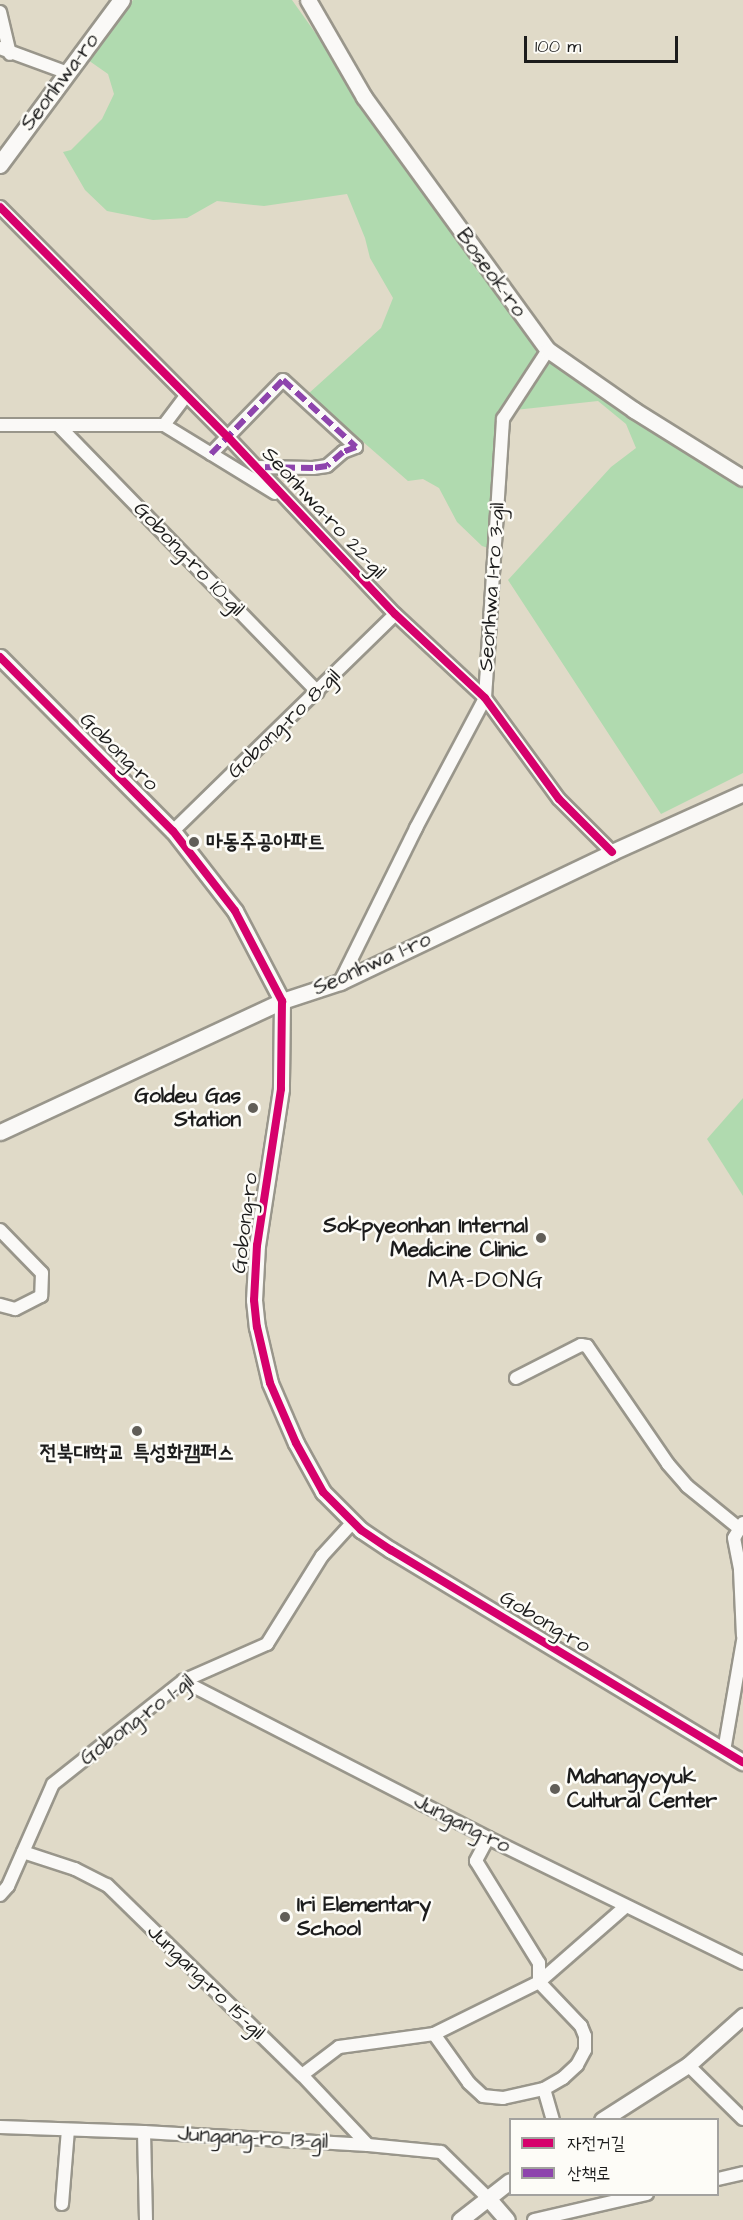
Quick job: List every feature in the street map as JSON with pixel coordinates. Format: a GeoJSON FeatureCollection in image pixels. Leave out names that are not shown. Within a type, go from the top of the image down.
{"type":"FeatureCollection","features":[{"type":"Feature","properties":{"kind":"main road","name":"Seonhwa-ro"},"geometry":{"type":"LineString","coordinates":[[0,165],[122,0]]}},
{"type":"Feature","properties":{"kind":"street","name":"Boseok-ro"},"geometry":{"type":"LineString","coordinates":[[308,0],[364,97],[548,350],[634,410],[743,478]]}},
{"type":"Feature","properties":{"kind":"street"},"geometry":{"type":"LineString","coordinates":[[0,12],[5,51],[68,73]]}},
{"type":"Feature","properties":{"kind":"street","name":"Seonhwa-ro 22-gil"},"geometry":{"type":"LineString","coordinates":[[0,207],[257,466],[284,498],[395,614],[485,698],[559,799],[612,852]]}},
{"type":"Feature","properties":{"kind":"street","name":"Seonhwa 1-ro 3-gil"},"geometry":{"type":"LineString","coordinates":[[340,982],[416,828],[485,698],[503,418],[548,350]]}},
{"type":"Feature","properties":{"kind":"street"},"geometry":{"type":"LineString","coordinates":[[211,454],[283,380],[356,447],[343,452],[327,466],[313,468],[257,466]]}},
{"type":"Feature","properties":{"kind":"street"},"geometry":{"type":"LineString","coordinates":[[164,425],[186,396]]}},
{"type":"Feature","properties":{"kind":"street"},"geometry":{"type":"LineString","coordinates":[[0,425],[164,425],[284,498]]}},
{"type":"Feature","properties":{"kind":"street","name":"Gobong-ro 10-gil"},"geometry":{"type":"LineString","coordinates":[[58,426],[318,692]]}},
{"type":"Feature","properties":{"kind":"street","name":"Gobong-ro 8-gil"},"geometry":{"type":"LineString","coordinates":[[173,831],[318,692],[395,614]]}},
{"type":"Feature","properties":{"kind":"street","name":"Gobong-ro"},"geometry":{"type":"LineString","coordinates":[[0,657],[173,831],[235,911],[282,1001],[281,1089],[257,1245],[254,1300],[257,1327],[270,1383],[296,1443],[323,1492],[354,1522],[391,1550],[743,1762]]}},
{"type":"Feature","properties":{"kind":"street","name":"Seonhwa 1-ro"},"geometry":{"type":"LineString","coordinates":[[0,1132],[282,1001],[340,982],[612,852],[743,793]]}},
{"type":"Feature","properties":{"kind":"street"},"geometry":{"type":"LineString","coordinates":[[0,1230],[42,1273],[41,1296],[15,1309],[0,1305]]}},
{"type":"Feature","properties":{"kind":"street"},"geometry":{"type":"LineString","coordinates":[[516,1377],[581,1344],[587,1346],[668,1464],[687,1486],[741,1526],[734,1538],[740,1570],[743,1636]]}},
{"type":"Feature","properties":{"kind":"street","name":"Gobong-ro 1-gil"},"geometry":{"type":"LineString","coordinates":[[0,1895],[8,1886],[53,1784],[183,1681],[267,1644],[322,1556],[354,1522]]}},
{"type":"Feature","properties":{"kind":"street"},"geometry":{"type":"LineString","coordinates":[[724,1751],[743,1641]]}},
{"type":"Feature","properties":{"kind":"street","name":"Jungang-ro"},"geometry":{"type":"LineString","coordinates":[[183,1681],[488,1838],[743,1963]]}},
{"type":"Feature","properties":{"kind":"street"},"geometry":{"type":"LineString","coordinates":[[434,2034],[469,2083],[483,2096],[503,2098],[544,2089],[563,2078],[577,2065],[585,2050],[585,2036],[581,2026],[540,1982],[539,1963],[476,1861],[488,1838]]}},
{"type":"Feature","properties":{"kind":"street","name":"Jungang-ro 15-gil"},"geometry":{"type":"LineString","coordinates":[[23,1852],[75,1869],[107,1885],[302,2075],[368,2145]]}},
{"type":"Feature","properties":{"kind":"street"},"geometry":{"type":"LineString","coordinates":[[302,2075],[339,2048],[434,2034],[540,1982],[626,1907]]}},
{"type":"Feature","properties":{"kind":"street"},"geometry":{"type":"LineString","coordinates":[[605,2118],[688,2065],[743,2016]]}},
{"type":"Feature","properties":{"kind":"street"},"geometry":{"type":"LineString","coordinates":[[688,2065],[741,2114]]}},
{"type":"Feature","properties":{"kind":"street"},"geometry":{"type":"LineString","coordinates":[[544,2089],[552,2118]]}},
{"type":"Feature","properties":{"kind":"street","name":"Jungang-ro 13-gil"},"geometry":{"type":"LineString","coordinates":[[0,2127],[144,2132],[368,2145],[441,2152],[487,2197]]}},
{"type":"Feature","properties":{"kind":"street"},"geometry":{"type":"LineString","coordinates":[[62,2204],[68,2130]]}},
{"type":"Feature","properties":{"kind":"street"},"geometry":{"type":"LineString","coordinates":[[144,2132],[146,2220]]}},
{"type":"Feature","properties":{"kind":"street"},"geometry":{"type":"LineString","coordinates":[[719,2179],[743,2173]]}},
{"type":"Feature","properties":{"kind":"street"},"geometry":{"type":"LineString","coordinates":[[460,2220],[509,2182]]}},
{"type":"Feature","properties":{"kind":"street"},"geometry":{"type":"LineString","coordinates":[[534,2220],[638,2196]]}},
{"type":"Feature","properties":{"kind":"street"},"geometry":{"type":"LineString","coordinates":[[487,2197],[507,2220]]}},
{"type":"Feature","properties":{"kind":"green space"},"geometry":{"type":"Polygon","coordinates":[[[133,0],[292,0],[541,351],[496,418],[491,549],[482,546],[457,522],[439,488],[423,479],[408,481],[308,394],[381,328],[393,298],[370,258],[365,238],[347,194],[264,206],[217,201],[187,218],[153,220],[107,211],[85,190],[63,152],[71,150],[102,119],[114,94],[108,74],[88,60],[133,0]]]}},
{"type":"Feature","properties":{"kind":"green space"},"geometry":{"type":"Polygon","coordinates":[[[550,357],[743,482],[743,773],[661,814],[508,580],[611,467],[636,448],[626,424],[598,401],[515,410],[550,357]]]}},
{"type":"Feature","properties":{"kind":"green space"},"geometry":{"type":"Polygon","coordinates":[[[743,1098],[743,1196],[707,1139],[743,1098]]]}},
{"type":"Feature","properties":{"kind":"marked path"},"geometry":{"type":"LineString","coordinates":[[211,454],[283,380],[356,447],[343,452],[327,466],[257,467]]}},
{"type":"Feature","properties":{"kind":"cycle path"},"geometry":{"type":"LineString","coordinates":[[0,207],[228,437],[395,614],[485,698],[559,799],[612,852]]}},
{"type":"Feature","properties":{"kind":"cycle path"},"geometry":{"type":"LineString","coordinates":[[0,657],[173,831],[235,911],[282,1001],[281,1089],[257,1245],[254,1300],[257,1327],[270,1383],[296,1443],[323,1492],[361,1530],[391,1550],[743,1762]]}},
{"type":"Feature","properties":{"kind":"place","name":"마동주공아파트"},"geometry":{"type":"Point","coordinates":[194,842]}},
{"type":"Feature","properties":{"kind":"place","name":"Goldeu Gas Station"},"geometry":{"type":"Point","coordinates":[253,1108]}},
{"type":"Feature","properties":{"kind":"place","name":"Sokpyeonhan Internal Medicine Clinic"},"geometry":{"type":"Point","coordinates":[541,1238]}},
{"type":"Feature","properties":{"kind":"place","name":"전북대학교 특성화캠퍼스"},"geometry":{"type":"Point","coordinates":[137,1431]}},
{"type":"Feature","properties":{"kind":"place","name":"Mahangyoyuk Cultural Center"},"geometry":{"type":"Point","coordinates":[555,1789]}},
{"type":"Feature","properties":{"kind":"place","name":"Iri Elementary School"},"geometry":{"type":"Point","coordinates":[285,1917]}},
{"type":"Feature","properties":{"kind":"district","name":"MA-DONG"},"geometry":{"type":"Point","coordinates":[486,1281]}}]}
